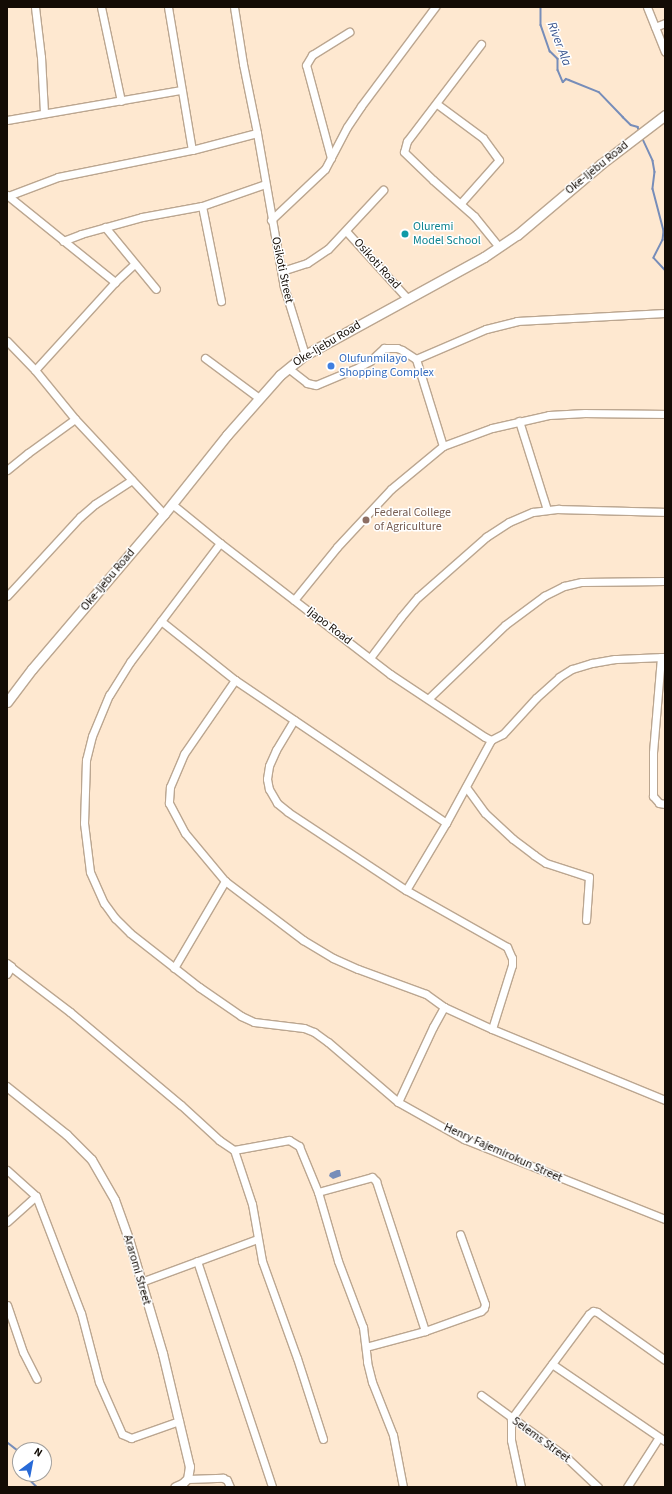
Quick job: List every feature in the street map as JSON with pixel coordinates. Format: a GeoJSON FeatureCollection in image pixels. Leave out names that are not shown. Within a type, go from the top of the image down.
{"type":"FeatureCollection","features":[{"type":"Feature","properties":{"kind":"main road","name":"Oke-Ijebu Road"},"geometry":{"type":"LineString","coordinates":[[7,702],[32,669],[164,514],[259,398],[288,368],[305,355],[499,247],[517,235],[640,132],[665,115]]}},
{"type":"Feature","properties":{"kind":"street"},"geometry":{"type":"LineString","coordinates":[[35,7],[41,56],[44,112]]}},
{"type":"Feature","properties":{"kind":"street"},"geometry":{"type":"LineString","coordinates":[[101,7],[121,101]]}},
{"type":"Feature","properties":{"kind":"street"},"geometry":{"type":"LineString","coordinates":[[168,7],[192,150]]}},
{"type":"Feature","properties":{"kind":"street","name":"Osikoti Street"},"geometry":{"type":"LineString","coordinates":[[234,7],[242,64],[271,220],[287,297],[305,355]]}},
{"type":"Feature","properties":{"kind":"street"},"geometry":{"type":"LineString","coordinates":[[271,220],[318,176],[331,158],[347,127],[361,106],[435,7]]}},
{"type":"Feature","properties":{"kind":"street"},"geometry":{"type":"LineString","coordinates":[[647,7],[665,52]]}},
{"type":"Feature","properties":{"kind":"street"},"geometry":{"type":"LineString","coordinates":[[655,27],[665,23]]}},
{"type":"Feature","properties":{"kind":"street"},"geometry":{"type":"LineString","coordinates":[[331,158],[306,65],[312,55],[349,32]]}},
{"type":"Feature","properties":{"kind":"street"},"geometry":{"type":"LineString","coordinates":[[481,44],[437,104],[407,141],[404,152],[433,180],[461,203],[474,216],[499,247]]}},
{"type":"Feature","properties":{"kind":"street"},"geometry":{"type":"LineString","coordinates":[[7,120],[44,112],[121,101],[181,90]]}},
{"type":"Feature","properties":{"kind":"street"},"geometry":{"type":"LineString","coordinates":[[437,104],[483,138],[499,160],[461,203]]}},
{"type":"Feature","properties":{"kind":"street"},"geometry":{"type":"LineString","coordinates":[[8,196],[58,177],[192,150],[256,133]]}},
{"type":"Feature","properties":{"kind":"street"},"geometry":{"type":"LineString","coordinates":[[63,240],[142,217],[202,206],[265,184]]}},
{"type":"Feature","properties":{"kind":"street"},"geometry":{"type":"LineString","coordinates":[[282,271],[308,263],[318,257],[346,231],[384,190]]}},
{"type":"Feature","properties":{"kind":"street"},"geometry":{"type":"LineString","coordinates":[[8,196],[115,282]]}},
{"type":"Feature","properties":{"kind":"street"},"geometry":{"type":"LineString","coordinates":[[202,206],[221,301]]}},
{"type":"Feature","properties":{"kind":"street"},"geometry":{"type":"LineString","coordinates":[[105,227],[156,289]]}},
{"type":"Feature","properties":{"kind":"street","name":"Osikoti Road"},"geometry":{"type":"LineString","coordinates":[[346,231],[407,298]]}},
{"type":"Feature","properties":{"kind":"street"},"geometry":{"type":"LineString","coordinates":[[35,370],[115,282],[134,264]]}},
{"type":"Feature","properties":{"kind":"street"},"geometry":{"type":"LineString","coordinates":[[416,359],[486,329],[517,321],[665,313]]}},
{"type":"Feature","properties":{"kind":"street"},"geometry":{"type":"LineString","coordinates":[[7,341],[35,370],[75,419],[164,514]]}},
{"type":"Feature","properties":{"kind":"street"},"geometry":{"type":"LineString","coordinates":[[288,368],[308,383],[316,385],[359,367],[370,361],[384,348],[397,348],[416,359],[443,446]]}},
{"type":"Feature","properties":{"kind":"street"},"geometry":{"type":"LineString","coordinates":[[205,358],[259,398]]}},
{"type":"Feature","properties":{"kind":"street"},"geometry":{"type":"LineString","coordinates":[[294,600],[337,547],[391,489],[443,446],[492,428],[549,415],[585,413],[665,414]]}},
{"type":"Feature","properties":{"kind":"street"},"geometry":{"type":"LineString","coordinates":[[7,470],[28,452],[75,419]]}},
{"type":"Feature","properties":{"kind":"street"},"geometry":{"type":"LineString","coordinates":[[519,421],[546,510]]}},
{"type":"Feature","properties":{"kind":"street"},"geometry":{"type":"LineString","coordinates":[[7,596],[80,517],[95,504],[132,480]]}},
{"type":"Feature","properties":{"kind":"street","name":"Ijapo Road"},"geometry":{"type":"LineString","coordinates":[[172,504],[220,543],[390,674],[429,698],[491,740]]}},
{"type":"Feature","properties":{"kind":"street"},"geometry":{"type":"LineString","coordinates":[[370,658],[400,617],[418,597],[486,537],[509,522],[533,512],[559,509],[665,512]]}},
{"type":"Feature","properties":{"kind":"street","name":"Henry Fajemirokun Street"},"geometry":{"type":"LineString","coordinates":[[220,543],[130,662],[109,695],[99,716],[86,760],[84,823],[90,872],[104,903],[115,918],[130,933],[203,991],[241,1016],[254,1022],[304,1028],[314,1032],[328,1042],[398,1102],[464,1139],[665,1219]]}},
{"type":"Feature","properties":{"kind":"street"},"geometry":{"type":"LineString","coordinates":[[429,698],[505,625],[544,596],[564,586],[582,582],[665,581]]}},
{"type":"Feature","properties":{"kind":"street"},"geometry":{"type":"LineString","coordinates":[[161,621],[235,680],[446,823]]}},
{"type":"Feature","properties":{"kind":"street"},"geometry":{"type":"LineString","coordinates":[[406,890],[446,823],[491,740],[503,734],[548,686],[572,669],[592,663],[663,657],[653,753],[653,796],[659,803],[665,804]]}},
{"type":"Feature","properties":{"kind":"street"},"geometry":{"type":"LineString","coordinates":[[235,680],[184,754],[170,787],[170,803],[182,828],[195,847],[225,881],[303,940],[327,954],[358,969],[426,994],[444,1007],[492,1029],[665,1100]]}},
{"type":"Feature","properties":{"kind":"street"},"geometry":{"type":"LineString","coordinates":[[294,720],[276,750],[269,766],[267,779],[269,789],[277,803],[288,812],[406,890],[507,947],[512,958],[512,965],[492,1029]]}},
{"type":"Feature","properties":{"kind":"street"},"geometry":{"type":"LineString","coordinates":[[466,787],[485,813],[513,839],[534,855],[546,863],[589,877],[586,920]]}},
{"type":"Feature","properties":{"kind":"street"},"geometry":{"type":"LineString","coordinates":[[174,968],[225,881]]}},
{"type":"Feature","properties":{"kind":"street"},"geometry":{"type":"LineString","coordinates":[[8,968],[75,1017],[181,1105],[219,1140],[234,1150],[241,1150],[282,1140],[295,1142],[299,1146],[318,1192],[338,1261],[363,1327],[367,1362],[372,1382],[393,1435],[403,1487]]}},
{"type":"Feature","properties":{"kind":"street"},"geometry":{"type":"LineString","coordinates":[[398,1102],[444,1007]]}},
{"type":"Feature","properties":{"kind":"street","name":"Araromi Street"},"geometry":{"type":"LineString","coordinates":[[7,1087],[67,1136],[97,1168],[114,1200],[123,1221],[162,1354],[190,1467],[188,1479]]}},
{"type":"Feature","properties":{"kind":"street"},"geometry":{"type":"LineString","coordinates":[[234,1150],[252,1204],[257,1225],[257,1239],[262,1261],[297,1358],[323,1439]]}},
{"type":"Feature","properties":{"kind":"street"},"geometry":{"type":"LineString","coordinates":[[7,1170],[36,1196],[81,1313],[98,1382],[122,1434],[131,1438],[179,1421]]}},
{"type":"Feature","properties":{"kind":"street"},"geometry":{"type":"LineString","coordinates":[[318,1192],[372,1178],[376,1181],[425,1331]]}},
{"type":"Feature","properties":{"kind":"street"},"geometry":{"type":"LineString","coordinates":[[7,1222],[36,1196]]}},
{"type":"Feature","properties":{"kind":"street"},"geometry":{"type":"LineString","coordinates":[[366,1347],[425,1331],[481,1311],[484,1308],[485,1304],[460,1234]]}},
{"type":"Feature","properties":{"kind":"street"},"geometry":{"type":"LineString","coordinates":[[141,1282],[257,1239]]}},
{"type":"Feature","properties":{"kind":"street"},"geometry":{"type":"LineString","coordinates":[[197,1260],[272,1487]]}},
{"type":"Feature","properties":{"kind":"street"},"geometry":{"type":"LineString","coordinates":[[7,1305],[23,1352],[37,1379]]}},
{"type":"Feature","properties":{"kind":"street"},"geometry":{"type":"LineString","coordinates":[[521,1487],[511,1440],[511,1419],[593,1311],[597,1312],[665,1360]]}},
{"type":"Feature","properties":{"kind":"street"},"geometry":{"type":"LineString","coordinates":[[552,1364],[663,1438],[627,1487]]}},
{"type":"Feature","properties":{"kind":"street","name":"Selems Street"},"geometry":{"type":"LineString","coordinates":[[481,1395],[511,1419],[566,1457],[598,1487]]}},
{"type":"Feature","properties":{"kind":"street"},"geometry":{"type":"LineString","coordinates":[[176,1487],[183,1484],[188,1479],[223,1478],[227,1480],[230,1487]]}},
{"type":"Feature","properties":{"kind":"water"},"geometry":{"type":"Polygon","coordinates":[[[340,1170],[341,1176],[333,1179],[329,1176],[330,1173],[340,1170]]]}},
{"type":"Feature","properties":{"kind":"waterway","name":"River Ala"},"geometry":{"type":"LineString","coordinates":[[541,7],[541,25],[550,51],[558,59],[558,70],[563,82],[566,79],[599,92],[631,125],[638,127],[639,130]]}},
{"type":"Feature","properties":{"kind":"waterway","name":"River Ala"},"geometry":{"type":"LineString","coordinates":[[642,137],[653,161],[655,172],[653,189],[664,231],[663,240],[654,258],[665,270]]}},
{"type":"Feature","properties":{"kind":"waterway"},"geometry":{"type":"LineString","coordinates":[[7,1442],[12,1446]]}},
{"type":"Feature","properties":{"kind":"waterway"},"geometry":{"type":"LineString","coordinates":[[32,1482],[37,1487]]}},
{"type":"Feature","properties":{"kind":"place","name":"Oluremi Model School"},"geometry":{"type":"Point","coordinates":[405,234]}},
{"type":"Feature","properties":{"kind":"place","name":"Olufunmilayo Shopping Complex"},"geometry":{"type":"Point","coordinates":[331,366]}},
{"type":"Feature","properties":{"kind":"place","name":"Federal College of Agriculture"},"geometry":{"type":"Point","coordinates":[366,520]}}]}
